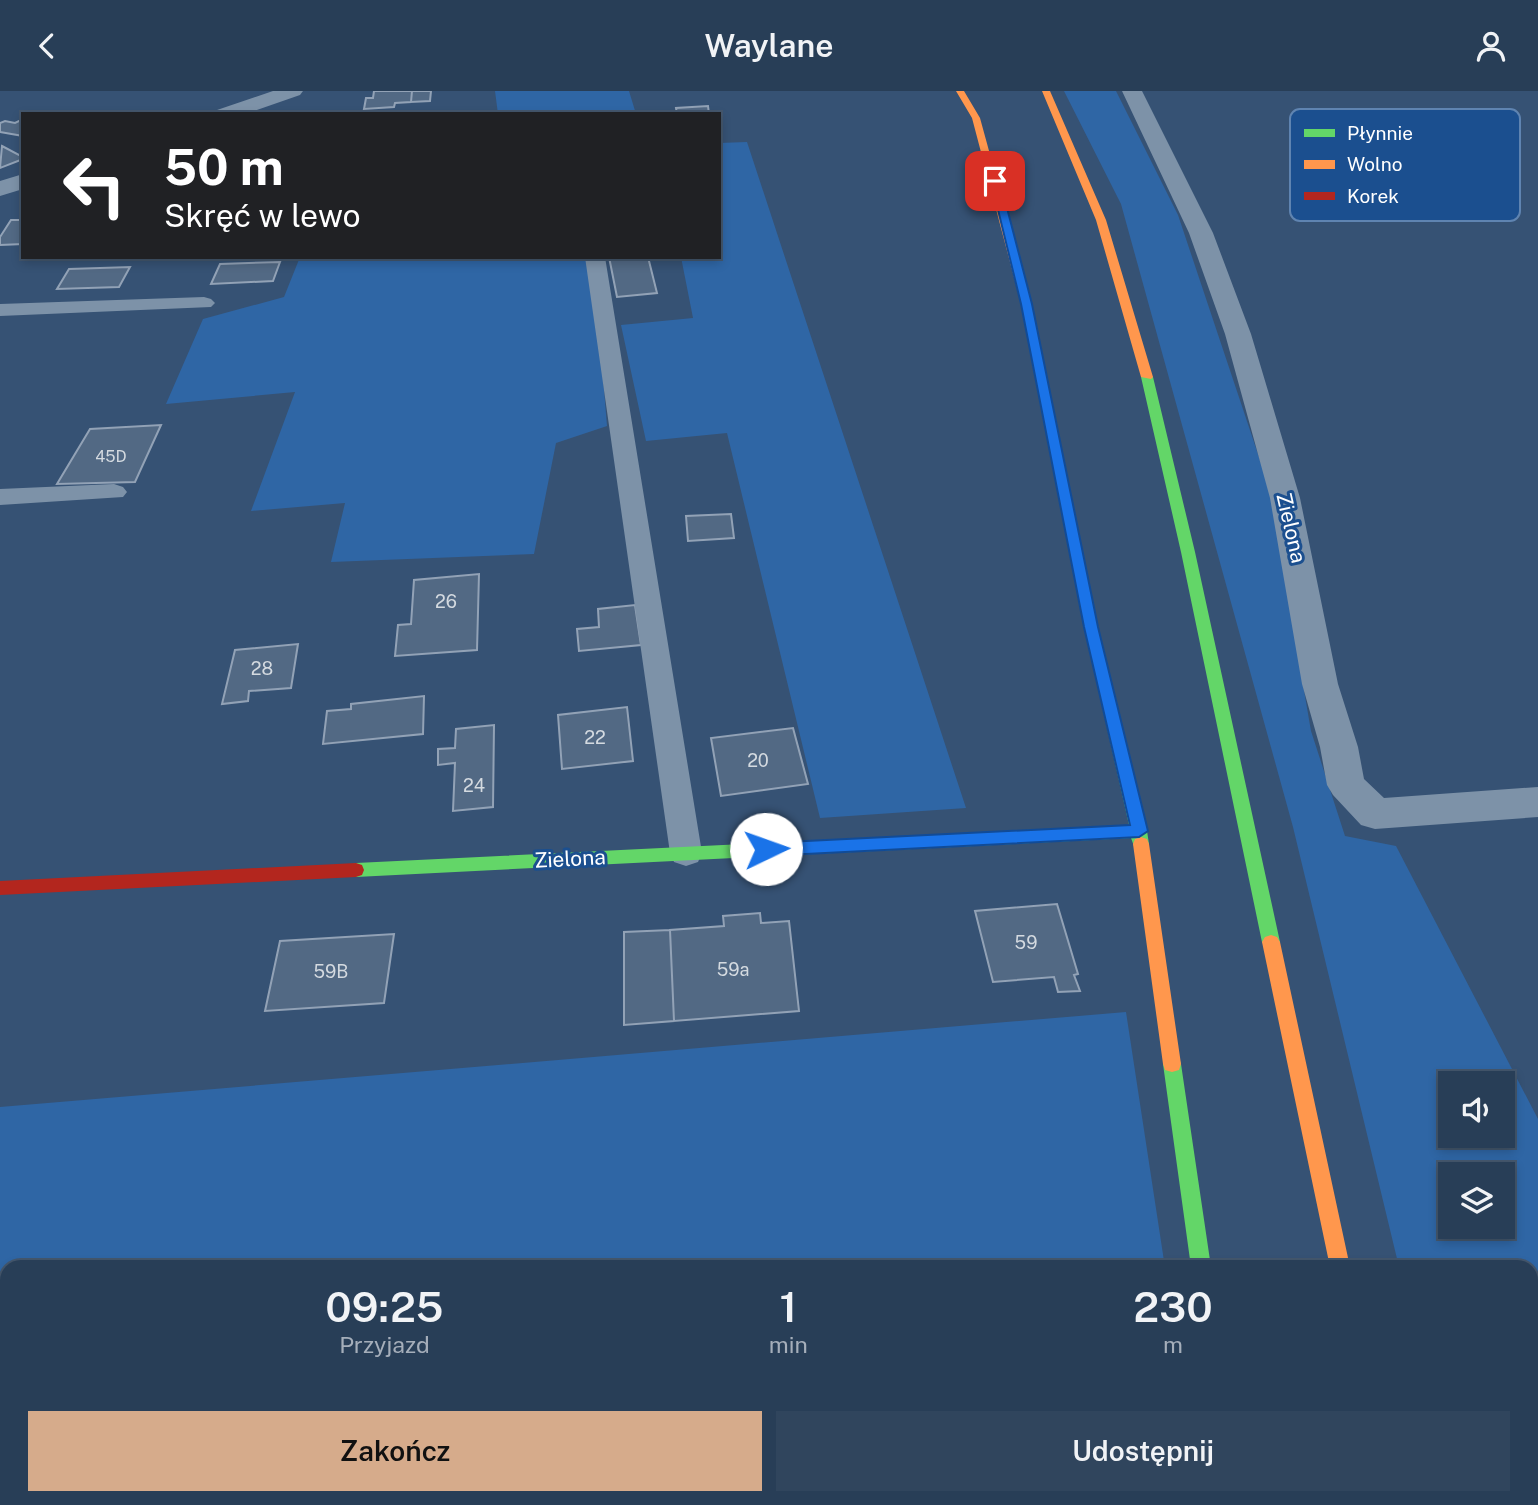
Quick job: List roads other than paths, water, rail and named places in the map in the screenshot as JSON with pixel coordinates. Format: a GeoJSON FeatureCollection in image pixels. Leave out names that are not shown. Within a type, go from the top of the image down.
{"type":"FeatureCollection","features":[{"type":"Feature","properties":{"kind":"street"},"geometry":{"type":"LineString","coordinates":[[230,112],[293,91]]}},
{"type":"Feature","properties":{"kind":"street"},"geometry":{"type":"LineString","coordinates":[[960,91],[976,118],[1023,292],[1091,627],[1139,831],[1200,1260]]}},
{"type":"Feature","properties":{"kind":"street"},"geometry":{"type":"LineString","coordinates":[[1046,91],[1101,220],[1147,376],[1191,565],[1338,1260]]}},
{"type":"Feature","properties":{"kind":"street","name":"Zielona"},"geometry":{"type":"LineString","coordinates":[[1132,91],[1201,233],[1238,334],[1285,498],[1304,587],[1311,639],[1346,785],[1375,814],[1538,802]]}},
{"type":"Feature","properties":{"kind":"street"},"geometry":{"type":"LineString","coordinates":[[0,188],[21,182]]}},
{"type":"Feature","properties":{"kind":"street","name":"Zielona"},"geometry":{"type":"LineString","coordinates":[[0,888],[1139,831]]}},
{"type":"Feature","properties":{"kind":"lane"},"geometry":{"type":"LineString","coordinates":[[596,259],[686,853]]}},
{"type":"Feature","properties":{"kind":"lane"},"geometry":{"type":"LineString","coordinates":[[0,310],[204,303]]}},
{"type":"Feature","properties":{"kind":"lane"},"geometry":{"type":"LineString","coordinates":[[0,497],[114,492]]}}]}
